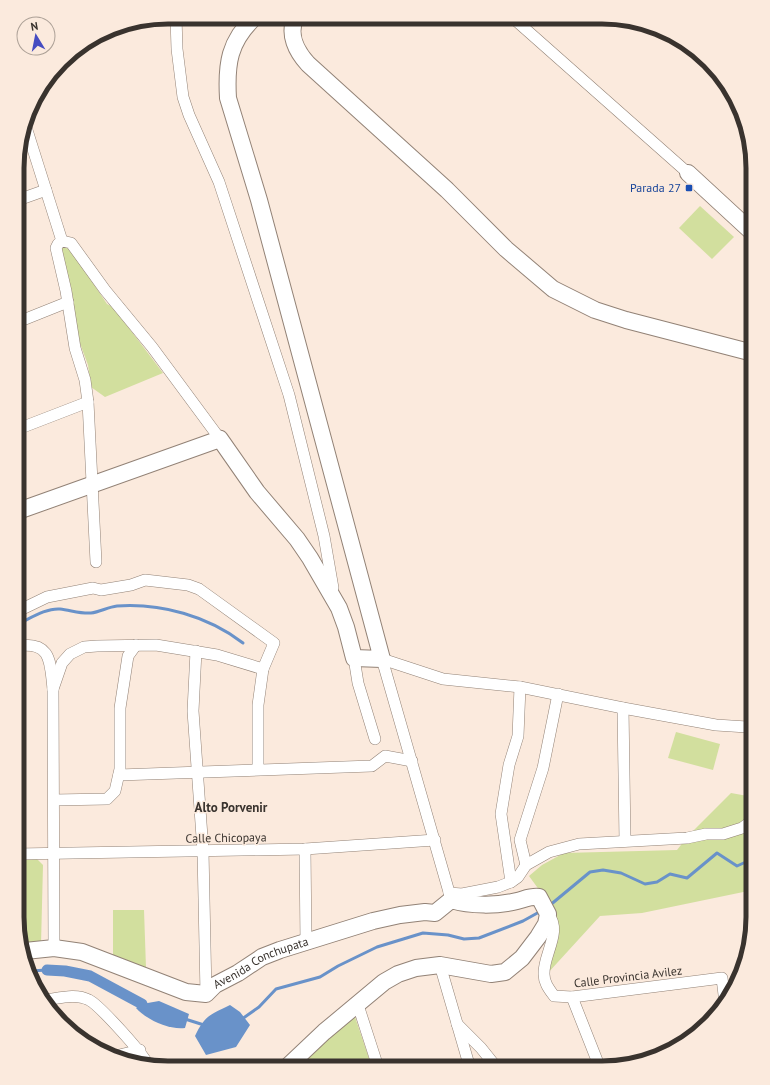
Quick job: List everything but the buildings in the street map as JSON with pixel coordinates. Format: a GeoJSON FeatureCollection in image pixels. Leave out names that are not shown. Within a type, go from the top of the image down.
{"type":"FeatureCollection","features":[{"type":"Feature","properties":{"kind":"street"},"geometry":{"type":"LineString","coordinates":[[176,24],[177,49],[183,96],[189,115],[219,182],[289,395],[303,457],[324,536],[329,576],[346,627],[354,658],[358,683],[375,739]]}},
{"type":"Feature","properties":{"kind":"street"},"geometry":{"type":"LineString","coordinates":[[249,24],[235,42],[229,55],[227,81],[228,98],[259,200],[382,659],[435,840],[450,897],[462,903],[485,904],[517,901],[533,896],[539,897],[548,914],[546,924],[534,942],[522,958],[505,972],[491,974],[440,964],[416,968],[398,974],[384,982],[324,1032],[293,1061]]}},
{"type":"Feature","properties":{"kind":"street"},"geometry":{"type":"LineString","coordinates":[[294,24],[295,45],[300,55],[308,64],[447,190],[506,249],[553,289],[595,310],[626,320],[746,351]]}},
{"type":"Feature","properties":{"kind":"street"},"geometry":{"type":"LineString","coordinates":[[521,24],[746,224]]}},
{"type":"Feature","properties":{"kind":"street"},"geometry":{"type":"LineString","coordinates":[[28,134],[62,241]]}},
{"type":"Feature","properties":{"kind":"street"},"geometry":{"type":"LineString","coordinates":[[24,198],[46,190]]}},
{"type":"Feature","properties":{"kind":"street"},"geometry":{"type":"LineString","coordinates":[[62,241],[71,243],[105,290],[152,346],[257,492],[297,539],[339,608]]}},
{"type":"Feature","properties":{"kind":"street"},"geometry":{"type":"LineString","coordinates":[[62,241],[56,248],[68,302],[75,348],[85,380],[88,402],[96,562]]}},
{"type":"Feature","properties":{"kind":"street"},"geometry":{"type":"LineString","coordinates":[[24,320],[68,302]]}},
{"type":"Feature","properties":{"kind":"street"},"geometry":{"type":"LineString","coordinates":[[24,427],[88,402]]}},
{"type":"Feature","properties":{"kind":"street"},"geometry":{"type":"LineString","coordinates":[[24,509],[220,439]]}},
{"type":"Feature","properties":{"kind":"street"},"geometry":{"type":"LineString","coordinates":[[24,608],[47,597],[93,588],[101,590],[131,585],[145,580],[188,585],[199,589],[274,643],[263,668],[258,705],[258,769]]}},
{"type":"Feature","properties":{"kind":"street"},"geometry":{"type":"LineString","coordinates":[[53,689],[62,663],[70,654],[84,648],[156,645],[217,655],[263,668]]}},
{"type":"Feature","properties":{"kind":"street"},"geometry":{"type":"LineString","coordinates":[[24,646],[39,646],[46,652],[50,661],[53,689],[54,948]]}},
{"type":"Feature","properties":{"kind":"street"},"geometry":{"type":"LineString","coordinates":[[54,800],[107,799],[115,791],[119,775],[120,708],[128,656],[136,646]]}},
{"type":"Feature","properties":{"kind":"street"},"geometry":{"type":"LineString","coordinates":[[196,651],[193,710],[203,851],[206,994]]}},
{"type":"Feature","properties":{"kind":"street"},"geometry":{"type":"LineString","coordinates":[[354,658],[382,659],[443,680],[520,687],[716,725],[746,727]]}},
{"type":"Feature","properties":{"kind":"street"},"geometry":{"type":"LineString","coordinates":[[511,882],[501,814],[509,765],[518,736],[520,687]]}},
{"type":"Feature","properties":{"kind":"street"},"geometry":{"type":"LineString","coordinates":[[526,865],[520,840],[543,768],[558,694]]}},
{"type":"Feature","properties":{"kind":"street"},"geometry":{"type":"LineString","coordinates":[[623,708],[624,841]]}},
{"type":"Feature","properties":{"kind":"street"},"geometry":{"type":"LineString","coordinates":[[119,775],[372,766],[385,756],[412,761]]}},
{"type":"Feature","properties":{"kind":"street"},"geometry":{"type":"LineString","coordinates":[[450,897],[498,887],[511,882],[518,877],[526,865],[549,852],[578,844],[687,838],[706,834],[723,834],[742,828],[746,825]]}},
{"type":"Feature","properties":{"kind":"street","name":"Calle Chicopaya"},"geometry":{"type":"LineString","coordinates":[[24,854],[305,849],[435,840]]}},
{"type":"Feature","properties":{"kind":"street"},"geometry":{"type":"LineString","coordinates":[[305,849],[306,942]]}},
{"type":"Feature","properties":{"kind":"street","name":"Avenida Conchupata"},"geometry":{"type":"LineString","coordinates":[[28,952],[54,948],[82,952],[186,992],[206,994],[215,985],[238,973],[262,957],[306,942],[394,916],[424,912],[435,913],[450,897]]}},
{"type":"Feature","properties":{"kind":"street","name":"Calle Provincia Avilez"},"geometry":{"type":"LineString","coordinates":[[548,914],[553,919],[554,928],[544,973],[546,985],[554,996],[572,997],[722,978],[724,994]]}},
{"type":"Feature","properties":{"kind":"street"},"geometry":{"type":"LineString","coordinates":[[440,964],[468,1061]]}},
{"type":"Feature","properties":{"kind":"street"},"geometry":{"type":"LineString","coordinates":[[50,999],[72,996],[90,1000],[140,1050],[145,1059]]}},
{"type":"Feature","properties":{"kind":"street"},"geometry":{"type":"LineString","coordinates":[[572,997],[597,1061]]}},
{"type":"Feature","properties":{"kind":"street"},"geometry":{"type":"LineString","coordinates":[[358,1005],[376,1061]]}},
{"type":"Feature","properties":{"kind":"street"},"geometry":{"type":"LineString","coordinates":[[457,1023],[491,1061]]}},
{"type":"Feature","properties":{"kind":"street"},"geometry":{"type":"LineString","coordinates":[[124,1054],[140,1050]]}},
{"type":"Feature","properties":{"kind":"green space"},"geometry":{"type":"Polygon","coordinates":[[[700,206],[734,237],[712,259],[679,228],[700,206]]]}},
{"type":"Feature","properties":{"kind":"green space"},"geometry":{"type":"Polygon","coordinates":[[[64,247],[71,250],[107,304],[113,307],[163,373],[105,397],[91,387],[88,365],[78,338],[61,249],[64,247]]]}},
{"type":"Feature","properties":{"kind":"green space"},"geometry":{"type":"Polygon","coordinates":[[[676,732],[720,744],[713,770],[668,758],[676,732]]]}},
{"type":"Feature","properties":{"kind":"green space"},"geometry":{"type":"Polygon","coordinates":[[[731,793],[746,796],[746,891],[642,913],[600,916],[547,974],[554,950],[556,913],[529,876],[542,865],[564,853],[677,850],[688,836],[731,793]]]}},
{"type":"Feature","properties":{"kind":"green space"},"geometry":{"type":"Polygon","coordinates":[[[37,859],[43,865],[41,944],[27,946],[24,926],[24,860],[37,859]]]}},
{"type":"Feature","properties":{"kind":"green space"},"geometry":{"type":"Polygon","coordinates":[[[113,910],[144,910],[146,968],[113,956],[113,910]]]}},
{"type":"Feature","properties":{"kind":"green space"},"geometry":{"type":"Polygon","coordinates":[[[354,1014],[370,1061],[302,1061],[354,1014]]]}},
{"type":"Feature","properties":{"kind":"water"},"geometry":{"type":"Polygon","coordinates":[[[159,1001],[189,1014],[185,1028],[165,1026],[152,1020],[136,1008],[142,1004],[159,1001]]]}},
{"type":"Feature","properties":{"kind":"water"},"geometry":{"type":"Polygon","coordinates":[[[230,1005],[240,1012],[250,1025],[236,1047],[206,1055],[195,1036],[209,1016],[230,1005]]]}},
{"type":"Feature","properties":{"kind":"waterway"},"geometry":{"type":"LineString","coordinates":[[24,621],[49,610],[55,609],[87,613],[117,606],[150,607],[183,613],[215,625],[243,643]]}},
{"type":"Feature","properties":{"kind":"waterway"},"geometry":{"type":"LineString","coordinates":[[549,906],[590,872],[603,870],[621,873],[645,884],[657,882],[670,874],[687,878],[717,853],[737,866],[746,862]]}},
{"type":"Feature","properties":{"kind":"waterway"},"geometry":{"type":"LineString","coordinates":[[242,1019],[259,1007],[276,989],[320,977],[338,966],[377,947],[423,933],[448,935],[464,939],[479,938],[523,921],[541,911]]}},
{"type":"Feature","properties":{"kind":"waterway"},"geometry":{"type":"LineString","coordinates":[[35,971],[47,970]]}},
{"type":"Feature","properties":{"kind":"waterway"},"geometry":{"type":"LineString","coordinates":[[47,970],[65,971],[90,976],[142,1004]]}},
{"type":"Feature","properties":{"kind":"waterway"},"geometry":{"type":"LineString","coordinates":[[185,1019],[204,1025]]}},
{"type":"Feature","properties":{"kind":"place","name":"Parada 27"},"geometry":{"type":"Point","coordinates":[689,188]}},
{"type":"Feature","properties":{"kind":"district","name":"Alto Porvenir"},"geometry":{"type":"Point","coordinates":[231,807]}}]}
